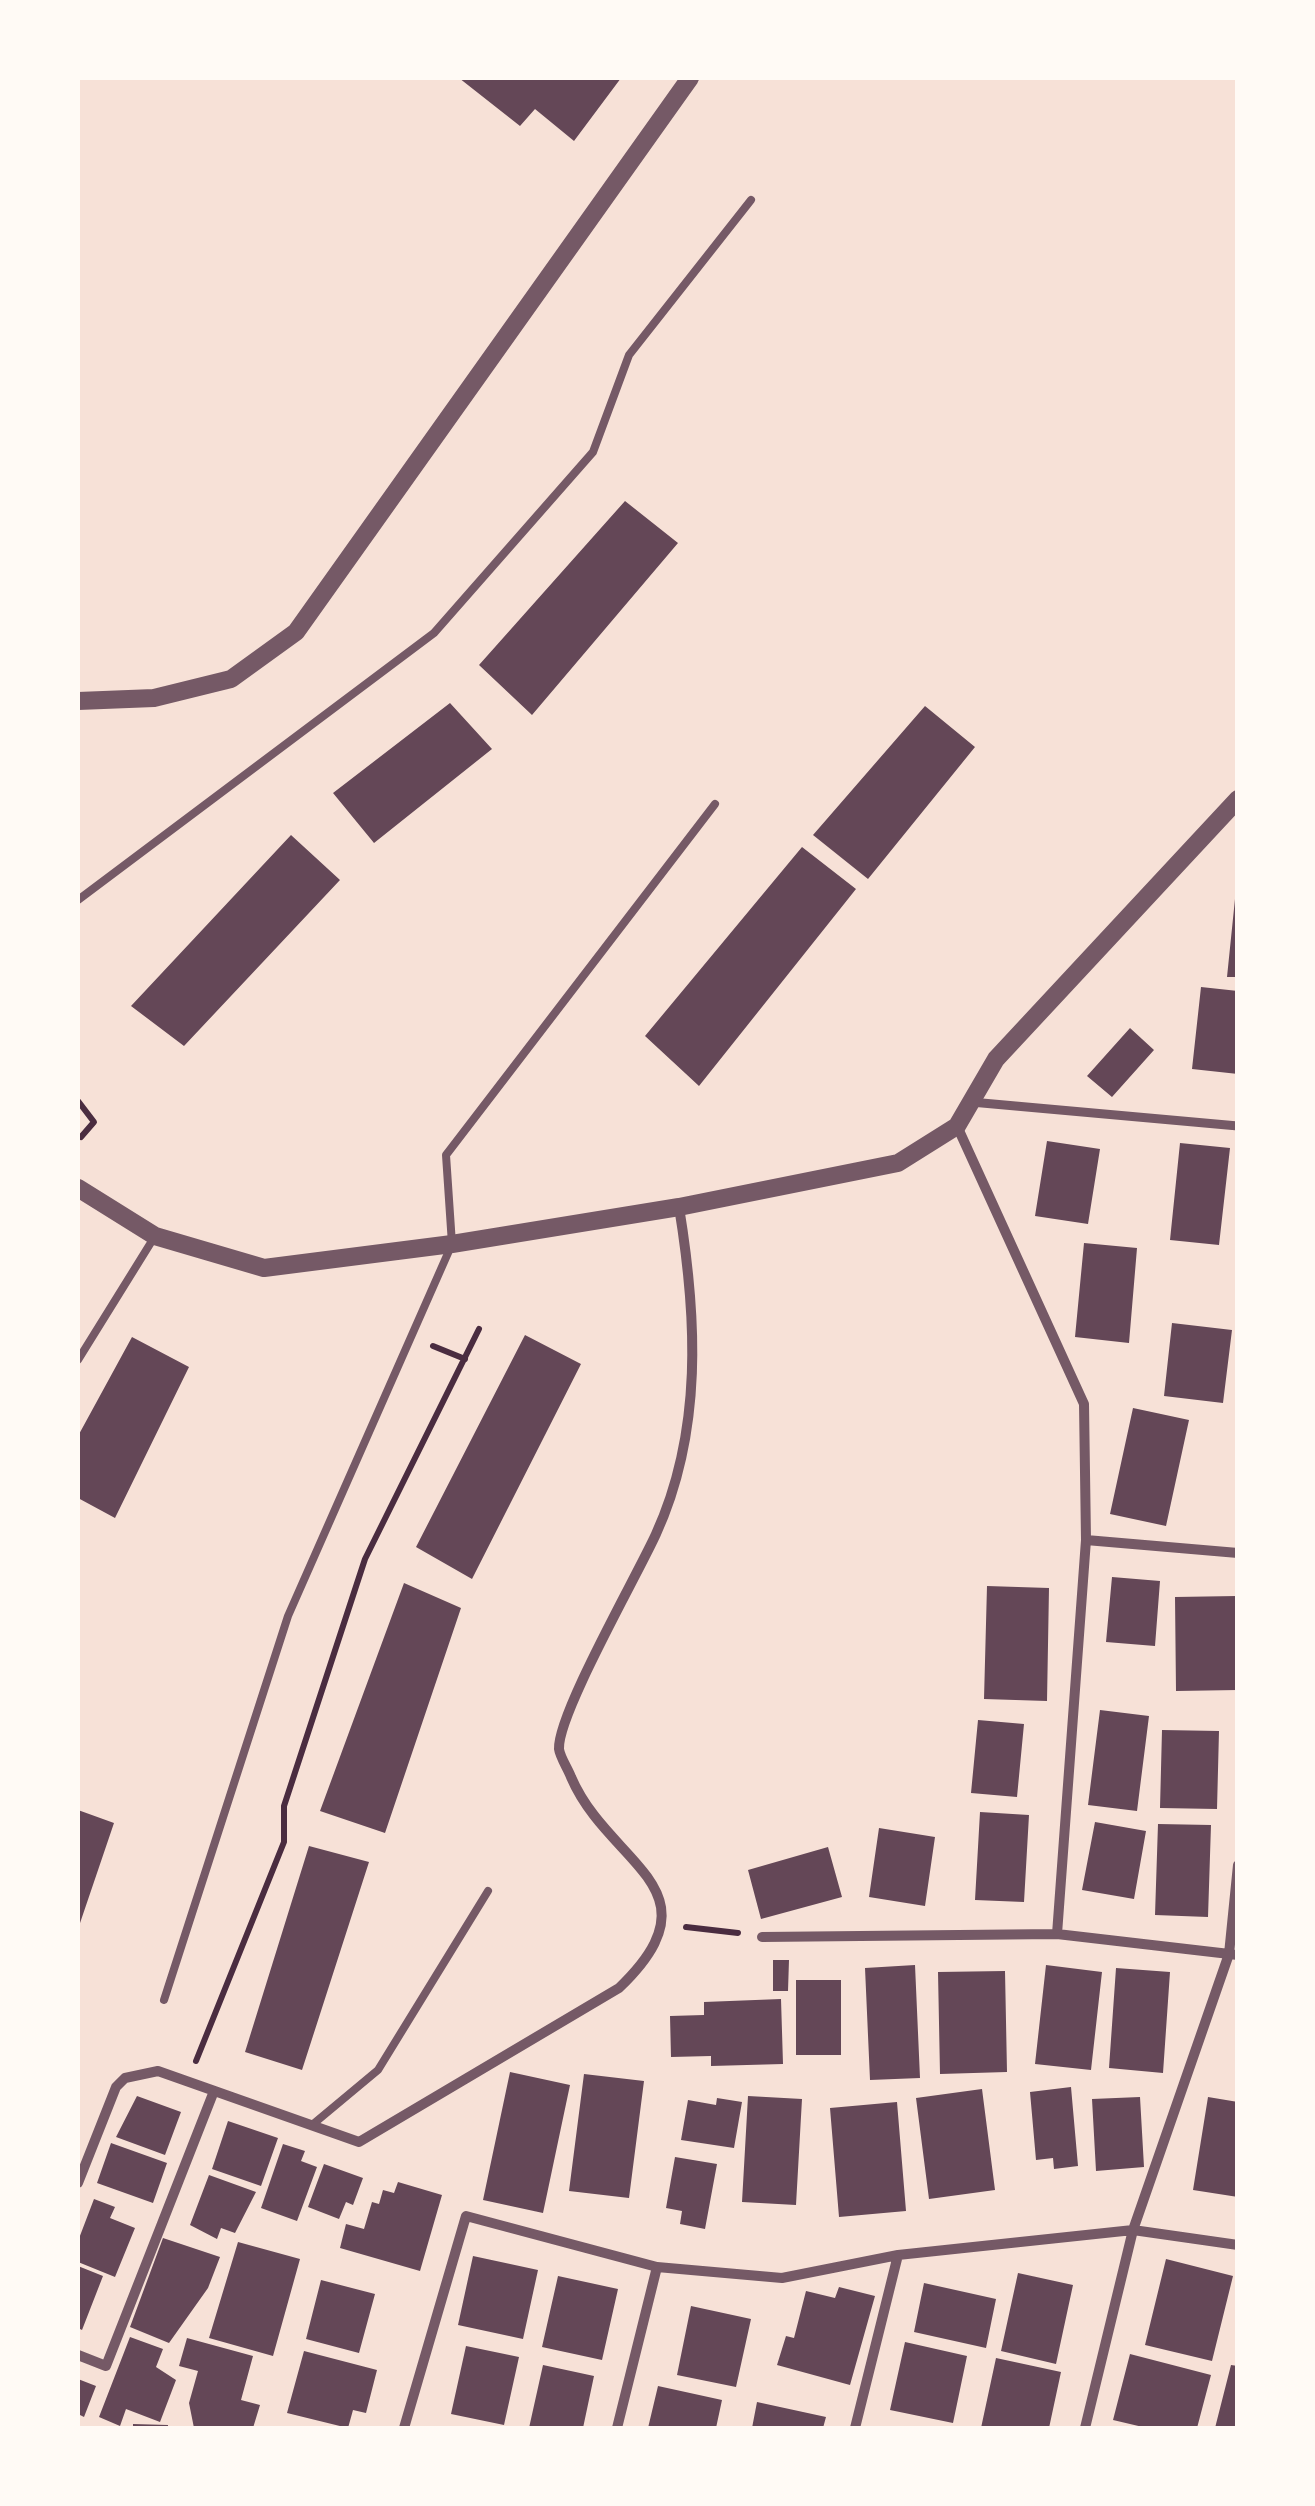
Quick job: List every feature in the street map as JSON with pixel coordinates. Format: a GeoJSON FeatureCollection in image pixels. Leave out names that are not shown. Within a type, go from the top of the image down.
{"type":"FeatureCollection","features":[{"type":"Feature","properties":{"kind":"street"},"geometry":{"type":"LineString","coordinates":[[78,700],[154,698],[230,679],[296,632],[690,78]]}},
{"type":"Feature","properties":{"kind":"street"},"geometry":{"type":"LineString","coordinates":[[78,1188],[155,1236],[264,1268],[452,1244],[679,1206],[898,1163],[957,1126],[996,1058],[1238,799]]}},
{"type":"Feature","properties":{"kind":"street"},"geometry":{"type":"LineString","coordinates":[[972,1102],[1238,1126]]}},
{"type":"Feature","properties":{"kind":"street"},"geometry":{"type":"LineString","coordinates":[[957,1126],[1084,1404],[1086,1540],[1057,1934]]}},
{"type":"Feature","properties":{"kind":"street"},"geometry":{"type":"LineString","coordinates":[[78,2184],[116,2087],[125,2078],[158,2070],[359,2142],[620,1988],[649,1960],[665,1925],[658,1892],[579,1795],[559,1749],[572,1705],[658,1531],[684,1458],[694,1384],[687,1254],[679,1206]]}},
{"type":"Feature","properties":{"kind":"street"},"geometry":{"type":"LineString","coordinates":[[1086,1540],[1238,1553]]}},
{"type":"Feature","properties":{"kind":"street"},"geometry":{"type":"LineString","coordinates":[[1085,2428],[1133,2230],[1233,1955],[1238,1865]]}},
{"type":"Feature","properties":{"kind":"street"},"geometry":{"type":"LineString","coordinates":[[762,1936],[1057,1934],[1233,1955]]}},
{"type":"Feature","properties":{"kind":"street"},"geometry":{"type":"LineString","coordinates":[[78,2355],[106,2366],[214,2091]]}},
{"type":"Feature","properties":{"kind":"street"},"geometry":{"type":"LineString","coordinates":[[404,2428],[466,2216],[656,2267],[782,2278],[898,2255],[1133,2230],[1238,2245]]}},
{"type":"Feature","properties":{"kind":"street"},"geometry":{"type":"LineString","coordinates":[[854,2428],[898,2255]]}},
{"type":"Feature","properties":{"kind":"street"},"geometry":{"type":"LineString","coordinates":[[617,2428],[656,2267]]}},
{"type":"Feature","properties":{"kind":"lane"},"geometry":{"type":"LineString","coordinates":[[78,900],[434,633],[593,452],[629,355],[750,200]]}},
{"type":"Feature","properties":{"kind":"lane"},"geometry":{"type":"LineString","coordinates":[[164,2000],[288,1616],[452,1244],[446,1155],[715,804]]}},
{"type":"Feature","properties":{"kind":"lane"},"geometry":{"type":"LineString","coordinates":[[78,1360],[155,1236]]}},
{"type":"Feature","properties":{"kind":"lane"},"geometry":{"type":"LineString","coordinates":[[312,2126],[378,2070],[488,1890]]}},
{"type":"Feature","properties":{"kind":"path"},"geometry":{"type":"LineString","coordinates":[[78,1101],[94,1122],[82,1137]]}},
{"type":"Feature","properties":{"kind":"path"},"geometry":{"type":"LineString","coordinates":[[188,2081],[284,1842],[284,1806],[366,1560],[479,1329]]}},
{"type":"Feature","properties":{"kind":"path"},"geometry":{"type":"LineString","coordinates":[[665,1925],[762,1936]]}},
{"type":"Feature","properties":{"kind":"building"},"geometry":{"type":"Polygon","coordinates":[[[459,78],[621,78],[574,141],[535,109],[520,126],[459,78]]]}},
{"type":"Feature","properties":{"kind":"building"},"geometry":{"type":"Polygon","coordinates":[[[625,501],[678,543],[532,715],[479,665],[625,501]]]}},
{"type":"Feature","properties":{"kind":"building"},"geometry":{"type":"Polygon","coordinates":[[[450,703],[492,749],[374,843],[333,793],[450,703]]]}},
{"type":"Feature","properties":{"kind":"building"},"geometry":{"type":"Polygon","coordinates":[[[925,706],[975,747],[868,879],[813,835],[925,706]]]}},
{"type":"Feature","properties":{"kind":"building"},"geometry":{"type":"Polygon","coordinates":[[[291,835],[340,880],[184,1046],[131,1006],[291,835]]]}},
{"type":"Feature","properties":{"kind":"building"},"geometry":{"type":"Polygon","coordinates":[[[802,847],[856,889],[699,1086],[645,1036],[802,847]]]}},
{"type":"Feature","properties":{"kind":"building"},"geometry":{"type":"Polygon","coordinates":[[[1235,899],[1238,977],[1227,977],[1235,899]]]}},
{"type":"Feature","properties":{"kind":"building"},"geometry":{"type":"Polygon","coordinates":[[[1201,987],[1238,991],[1238,1074],[1192,1069],[1201,987]]]}},
{"type":"Feature","properties":{"kind":"building"},"geometry":{"type":"Polygon","coordinates":[[[1130,1028],[1154,1050],[1112,1097],[1087,1076],[1130,1028]]]}},
{"type":"Feature","properties":{"kind":"building"},"geometry":{"type":"Polygon","coordinates":[[[1047,1141],[1100,1149],[1088,1224],[1035,1216],[1047,1141]]]}},
{"type":"Feature","properties":{"kind":"building"},"geometry":{"type":"Polygon","coordinates":[[[1180,1143],[1230,1148],[1219,1245],[1170,1240],[1180,1143]]]}},
{"type":"Feature","properties":{"kind":"building"},"geometry":{"type":"Polygon","coordinates":[[[1084,1243],[1137,1248],[1129,1343],[1075,1337],[1084,1243]]]}},
{"type":"Feature","properties":{"kind":"building"},"geometry":{"type":"Polygon","coordinates":[[[1172,1323],[1232,1330],[1223,1403],[1164,1396],[1172,1323]]]}},
{"type":"Feature","properties":{"kind":"building"},"geometry":{"type":"Polygon","coordinates":[[[525,1335],[581,1364],[472,1579],[416,1547],[525,1335]]]}},
{"type":"Feature","properties":{"kind":"building"},"geometry":{"type":"Polygon","coordinates":[[[132,1337],[189,1367],[115,1518],[78,1498],[78,1436],[132,1337]]]}},
{"type":"Feature","properties":{"kind":"building"},"geometry":{"type":"Polygon","coordinates":[[[1133,1408],[1189,1420],[1166,1526],[1110,1514],[1133,1408]]]}},
{"type":"Feature","properties":{"kind":"building"},"geometry":{"type":"Polygon","coordinates":[[[1112,1577],[1160,1581],[1155,1646],[1106,1642],[1112,1577]]]}},
{"type":"Feature","properties":{"kind":"building"},"geometry":{"type":"Polygon","coordinates":[[[404,1583],[461,1608],[385,1833],[320,1811],[404,1583]]]}},
{"type":"Feature","properties":{"kind":"building"},"geometry":{"type":"Polygon","coordinates":[[[987,1586],[1049,1588],[1047,1701],[984,1699],[987,1586]]]}},
{"type":"Feature","properties":{"kind":"building"},"geometry":{"type":"Polygon","coordinates":[[[1237,1596],[1238,1690],[1176,1691],[1175,1597],[1237,1596]]]}},
{"type":"Feature","properties":{"kind":"building"},"geometry":{"type":"Polygon","coordinates":[[[1100,1710],[1149,1716],[1137,1811],[1088,1805],[1100,1710]]]}},
{"type":"Feature","properties":{"kind":"building"},"geometry":{"type":"Polygon","coordinates":[[[978,1720],[1024,1724],[1017,1797],[971,1793],[978,1720]]]}},
{"type":"Feature","properties":{"kind":"building"},"geometry":{"type":"Polygon","coordinates":[[[1162,1730],[1219,1731],[1217,1809],[1160,1808],[1162,1730]]]}},
{"type":"Feature","properties":{"kind":"building"},"geometry":{"type":"Polygon","coordinates":[[[78,1810],[114,1823],[78,1929],[78,1810]]]}},
{"type":"Feature","properties":{"kind":"building"},"geometry":{"type":"Polygon","coordinates":[[[980,1812],[1029,1815],[1024,1902],[975,1900],[980,1812]]]}},
{"type":"Feature","properties":{"kind":"building"},"geometry":{"type":"Polygon","coordinates":[[[1095,1822],[1146,1831],[1134,1899],[1082,1890],[1095,1822]]]}},
{"type":"Feature","properties":{"kind":"building"},"geometry":{"type":"Polygon","coordinates":[[[1158,1824],[1211,1825],[1208,1917],[1155,1915],[1158,1824]]]}},
{"type":"Feature","properties":{"kind":"building"},"geometry":{"type":"Polygon","coordinates":[[[879,1828],[935,1837],[925,1906],[869,1897],[879,1828]]]}},
{"type":"Feature","properties":{"kind":"building"},"geometry":{"type":"Polygon","coordinates":[[[309,1846],[369,1862],[302,2070],[245,2052],[309,1846]]]}},
{"type":"Feature","properties":{"kind":"building"},"geometry":{"type":"Polygon","coordinates":[[[828,1847],[842,1897],[761,1919],[748,1870],[828,1847]]]}},
{"type":"Feature","properties":{"kind":"building"},"geometry":{"type":"Polygon","coordinates":[[[773,1960],[789,1960],[788,1991],[773,1991],[773,1960]]]}},
{"type":"Feature","properties":{"kind":"building"},"geometry":{"type":"Polygon","coordinates":[[[915,1965],[920,2078],[870,2080],[865,1968],[915,1965]]]}},
{"type":"Feature","properties":{"kind":"building"},"geometry":{"type":"Polygon","coordinates":[[[1046,1965],[1102,1972],[1091,2070],[1035,2064],[1046,1965]]]}},
{"type":"Feature","properties":{"kind":"building"},"geometry":{"type":"Polygon","coordinates":[[[1116,1968],[1170,1972],[1163,2073],[1109,2068],[1116,1968]]]}},
{"type":"Feature","properties":{"kind":"building"},"geometry":{"type":"Polygon","coordinates":[[[1005,1971],[1007,2072],[940,2074],[938,1972],[1005,1971]]]}},
{"type":"Feature","properties":{"kind":"building"},"geometry":{"type":"Polygon","coordinates":[[[796,1980],[841,1980],[841,2055],[796,2055],[796,1980]]]}},
{"type":"Feature","properties":{"kind":"building"},"geometry":{"type":"Polygon","coordinates":[[[781,1999],[783,2064],[711,2066],[711,2056],[671,2057],[670,2016],[704,2015],[704,2002],[781,1999]]]}},
{"type":"Feature","properties":{"kind":"building"},"geometry":{"type":"Polygon","coordinates":[[[510,2072],[570,2085],[543,2213],[483,2200],[510,2072]]]}},
{"type":"Feature","properties":{"kind":"building"},"geometry":{"type":"Polygon","coordinates":[[[584,2074],[644,2081],[629,2198],[569,2191],[584,2074]]]}},
{"type":"Feature","properties":{"kind":"building"},"geometry":{"type":"Polygon","coordinates":[[[1071,2087],[1078,2166],[1054,2169],[1053,2158],[1036,2160],[1030,2092],[1071,2087]]]}},
{"type":"Feature","properties":{"kind":"building"},"geometry":{"type":"Polygon","coordinates":[[[982,2089],[995,2190],[929,2199],[916,2098],[982,2089]]]}},
{"type":"Feature","properties":{"kind":"building"},"geometry":{"type":"Polygon","coordinates":[[[137,2096],[181,2112],[165,2155],[116,2137],[137,2096]]]}},
{"type":"Feature","properties":{"kind":"building"},"geometry":{"type":"Polygon","coordinates":[[[748,2096],[802,2099],[796,2205],[742,2202],[748,2096]]]}},
{"type":"Feature","properties":{"kind":"building"},"geometry":{"type":"Polygon","coordinates":[[[1140,2097],[1144,2167],[1096,2171],[1092,2099],[1140,2097]]]}},
{"type":"Feature","properties":{"kind":"building"},"geometry":{"type":"Polygon","coordinates":[[[1208,2097],[1238,2102],[1238,2197],[1193,2190],[1208,2097]]]}},
{"type":"Feature","properties":{"kind":"building"},"geometry":{"type":"Polygon","coordinates":[[[717,2098],[742,2102],[734,2148],[681,2140],[688,2100],[716,2105],[717,2098]]]}},
{"type":"Feature","properties":{"kind":"building"},"geometry":{"type":"Polygon","coordinates":[[[897,2102],[906,2211],[839,2217],[830,2108],[897,2102]]]}},
{"type":"Feature","properties":{"kind":"building"},"geometry":{"type":"Polygon","coordinates":[[[228,2121],[278,2138],[261,2186],[212,2169],[228,2121]]]}},
{"type":"Feature","properties":{"kind":"building"},"geometry":{"type":"Polygon","coordinates":[[[111,2143],[167,2163],[153,2203],[97,2183],[111,2143]]]}},
{"type":"Feature","properties":{"kind":"building"},"geometry":{"type":"Polygon","coordinates":[[[283,2144],[305,2151],[301,2161],[317,2167],[297,2221],[261,2208],[283,2144]]]}},
{"type":"Feature","properties":{"kind":"building"},"geometry":{"type":"Polygon","coordinates":[[[675,2157],[717,2164],[705,2229],[680,2224],[682,2211],[666,2208],[675,2157]]]}},
{"type":"Feature","properties":{"kind":"building"},"geometry":{"type":"Polygon","coordinates":[[[324,2164],[363,2178],[353,2205],[346,2202],[339,2219],[308,2207],[324,2164]]]}},
{"type":"Feature","properties":{"kind":"building"},"geometry":{"type":"Polygon","coordinates":[[[209,2175],[256,2192],[235,2233],[221,2228],[217,2239],[190,2225],[209,2175]]]}},
{"type":"Feature","properties":{"kind":"building"},"geometry":{"type":"Polygon","coordinates":[[[398,2182],[442,2195],[420,2271],[340,2248],[346,2224],[364,2229],[372,2202],[379,2204],[383,2190],[394,2193],[398,2182]]]}},
{"type":"Feature","properties":{"kind":"building"},"geometry":{"type":"Polygon","coordinates":[[[94,2199],[115,2207],[110,2218],[135,2228],[115,2277],[78,2262],[78,2241],[94,2199]]]}},
{"type":"Feature","properties":{"kind":"building"},"geometry":{"type":"Polygon","coordinates":[[[163,2238],[220,2257],[208,2288],[169,2343],[130,2327],[163,2238]]]}},
{"type":"Feature","properties":{"kind":"building"},"geometry":{"type":"Polygon","coordinates":[[[238,2242],[300,2259],[273,2356],[209,2338],[238,2242]]]}},
{"type":"Feature","properties":{"kind":"building"},"geometry":{"type":"Polygon","coordinates":[[[473,2256],[538,2270],[523,2339],[458,2325],[473,2256]]]}},
{"type":"Feature","properties":{"kind":"building"},"geometry":{"type":"Polygon","coordinates":[[[1166,2259],[1233,2276],[1212,2361],[1145,2345],[1166,2259]]]}},
{"type":"Feature","properties":{"kind":"building"},"geometry":{"type":"Polygon","coordinates":[[[78,2266],[103,2276],[82,2330],[78,2328],[78,2266]]]}},
{"type":"Feature","properties":{"kind":"building"},"geometry":{"type":"Polygon","coordinates":[[[1018,2273],[1073,2285],[1056,2364],[1001,2351],[1018,2273]]]}},
{"type":"Feature","properties":{"kind":"building"},"geometry":{"type":"Polygon","coordinates":[[[558,2276],[618,2289],[602,2360],[542,2347],[558,2276]]]}},
{"type":"Feature","properties":{"kind":"building"},"geometry":{"type":"Polygon","coordinates":[[[321,2280],[375,2294],[359,2353],[306,2339],[321,2280]]]}},
{"type":"Feature","properties":{"kind":"building"},"geometry":{"type":"Polygon","coordinates":[[[924,2283],[996,2299],[986,2348],[914,2332],[924,2283]]]}},
{"type":"Feature","properties":{"kind":"building"},"geometry":{"type":"Polygon","coordinates":[[[839,2287],[875,2296],[850,2385],[777,2365],[786,2336],[794,2338],[806,2291],[835,2298],[839,2287]]]}},
{"type":"Feature","properties":{"kind":"building"},"geometry":{"type":"Polygon","coordinates":[[[691,2306],[751,2319],[736,2387],[677,2375],[691,2306]]]}},
{"type":"Feature","properties":{"kind":"building"},"geometry":{"type":"Polygon","coordinates":[[[130,2337],[163,2349],[156,2367],[176,2380],[160,2422],[126,2409],[120,2426],[99,2417],[130,2337]]]}},
{"type":"Feature","properties":{"kind":"building"},"geometry":{"type":"Polygon","coordinates":[[[187,2338],[253,2356],[241,2400],[260,2405],[253,2428],[194,2428],[189,2403],[198,2371],[179,2366],[187,2338]]]}},
{"type":"Feature","properties":{"kind":"building"},"geometry":{"type":"Polygon","coordinates":[[[905,2342],[967,2356],[953,2423],[890,2410],[905,2342]]]}},
{"type":"Feature","properties":{"kind":"building"},"geometry":{"type":"Polygon","coordinates":[[[466,2346],[519,2357],[504,2425],[451,2414],[466,2346]]]}},
{"type":"Feature","properties":{"kind":"building"},"geometry":{"type":"Polygon","coordinates":[[[304,2351],[377,2370],[366,2413],[353,2410],[348,2428],[287,2413],[304,2351]]]}},
{"type":"Feature","properties":{"kind":"building"},"geometry":{"type":"Polygon","coordinates":[[[1130,2354],[1211,2375],[1197,2428],[1147,2428],[1113,2420],[1130,2354]]]}},
{"type":"Feature","properties":{"kind":"building"},"geometry":{"type":"Polygon","coordinates":[[[996,2358],[1061,2372],[1049,2428],[981,2428],[996,2358]]]}},
{"type":"Feature","properties":{"kind":"building"},"geometry":{"type":"Polygon","coordinates":[[[543,2365],[594,2376],[583,2428],[529,2428],[543,2365]]]}},
{"type":"Feature","properties":{"kind":"building"},"geometry":{"type":"Polygon","coordinates":[[[1231,2365],[1238,2366],[1238,2428],[1215,2428],[1231,2365]]]}},
{"type":"Feature","properties":{"kind":"building"},"geometry":{"type":"Polygon","coordinates":[[[78,2379],[96,2386],[84,2417],[78,2414],[78,2379]]]}},
{"type":"Feature","properties":{"kind":"building"},"geometry":{"type":"Polygon","coordinates":[[[658,2386],[722,2400],[716,2428],[648,2428],[658,2386]]]}},
{"type":"Feature","properties":{"kind":"building"},"geometry":{"type":"Polygon","coordinates":[[[757,2402],[826,2417],[823,2428],[752,2428],[757,2402]]]}},
{"type":"Feature","properties":{"kind":"building"},"geometry":{"type":"Polygon","coordinates":[[[133,2424],[168,2425],[168,2428],[133,2428],[133,2424]]]}}]}
